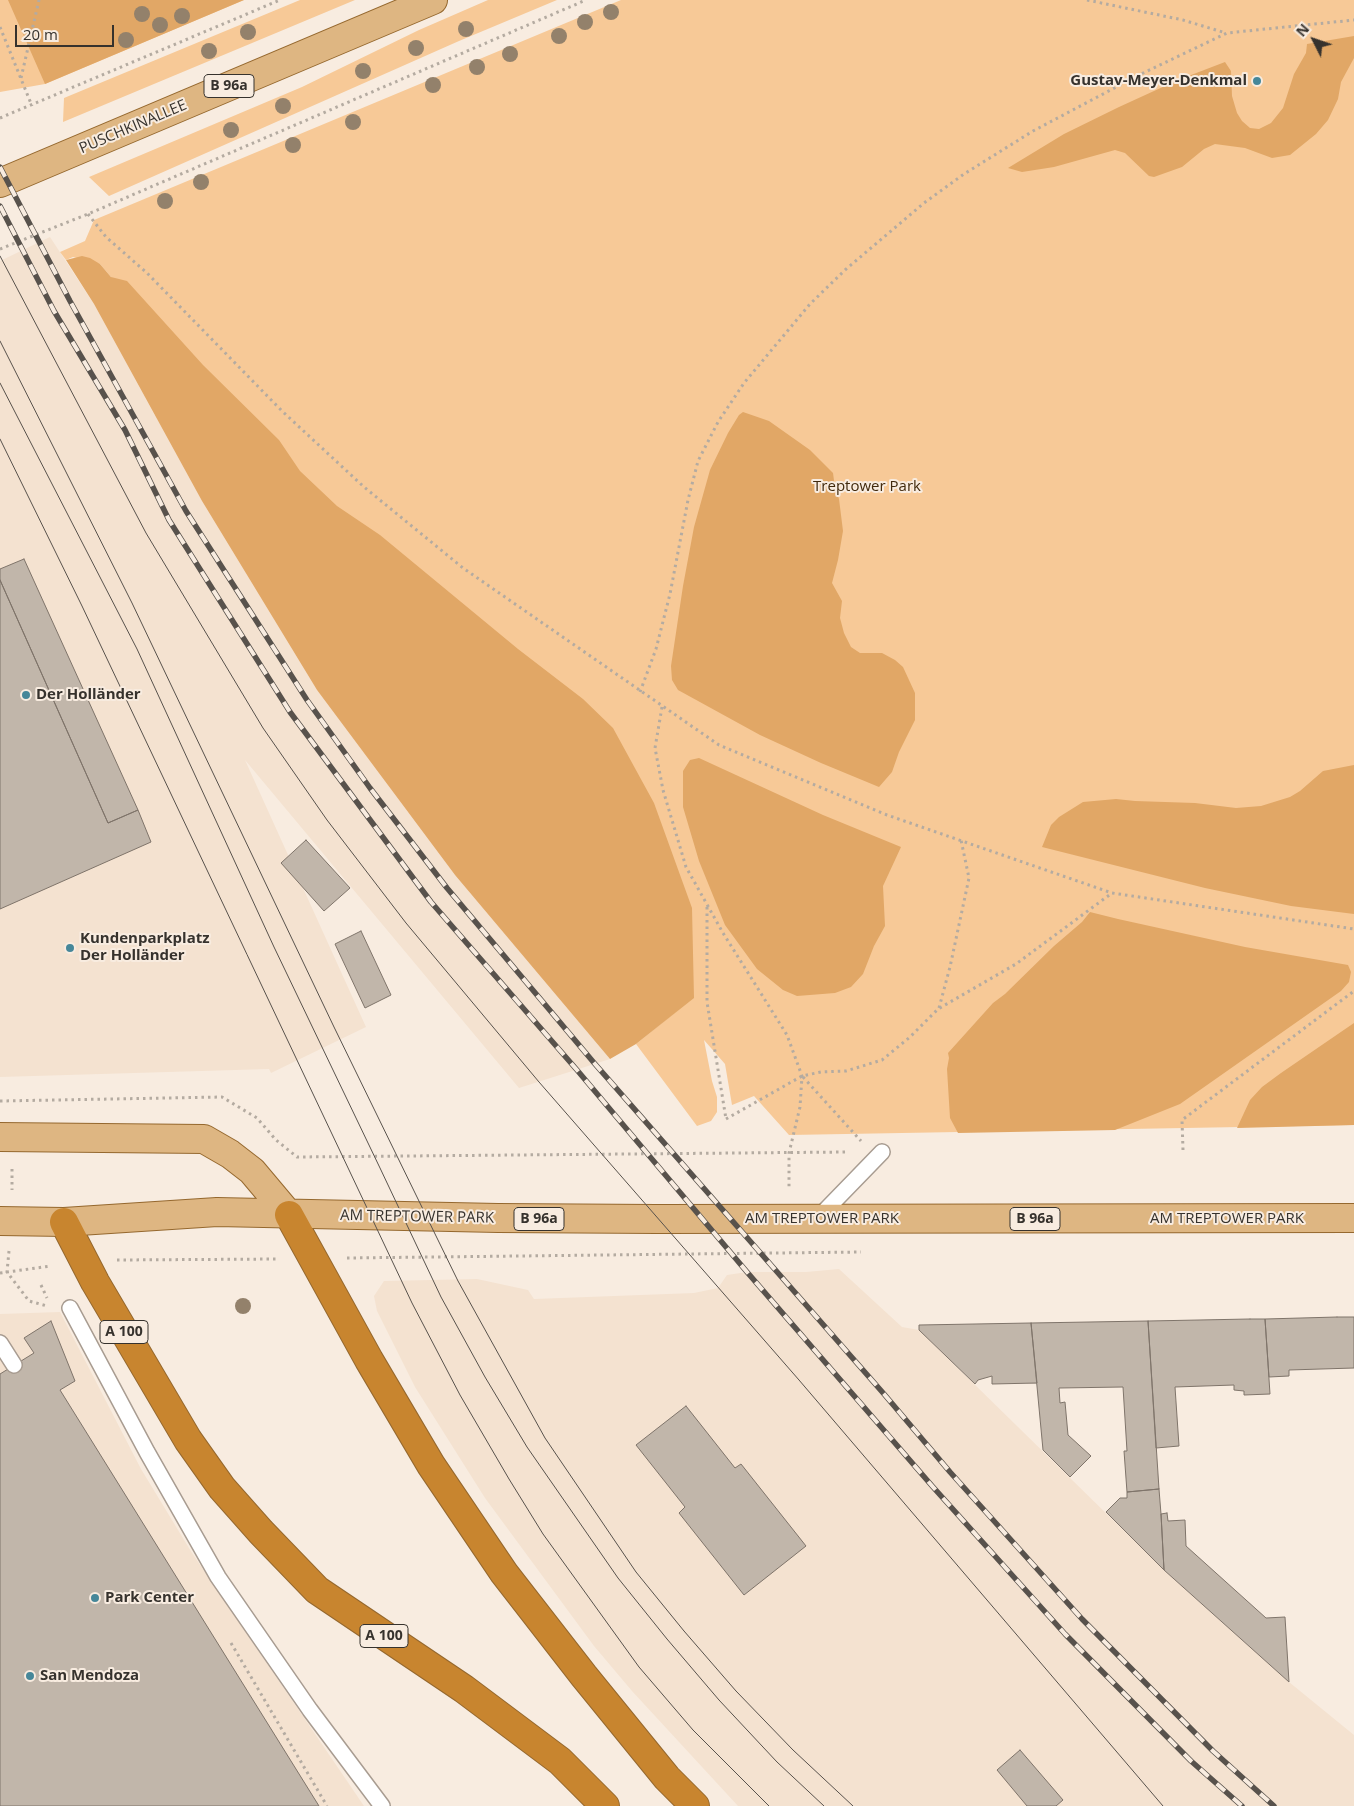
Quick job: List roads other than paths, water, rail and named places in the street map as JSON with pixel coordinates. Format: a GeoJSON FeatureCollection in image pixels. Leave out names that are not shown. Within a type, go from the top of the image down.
{"type":"FeatureCollection","features":[{"type":"Feature","properties":{"kind":"highway"},"geometry":{"type":"LineString","coordinates":[[289,1215],[369,1360],[432,1465],[504,1573],[661,1771],[695,1806]]}},
{"type":"Feature","properties":{"kind":"highway","name":"A 100"},"geometry":{"type":"LineString","coordinates":[[64,1222],[95,1282],[188,1440],[222,1488],[261,1532],[317,1590],[464,1689],[560,1761],[605,1806]]}},
{"type":"Feature","properties":{"kind":"main road","name":"PUSCHKINALLEE"},"geometry":{"type":"LineString","coordinates":[[0,183],[432,0]]}},
{"type":"Feature","properties":{"kind":"main road"},"geometry":{"type":"LineString","coordinates":[[6,1137],[204,1139],[230,1154],[252,1171],[289,1215]]}},
{"type":"Feature","properties":{"kind":"main road","name":"AM TREPTOWER PARK"},"geometry":{"type":"LineString","coordinates":[[6,1221],[64,1222],[217,1212],[498,1218],[1354,1218]]}},
{"type":"Feature","properties":{"kind":"lane"},"geometry":{"type":"LineString","coordinates":[[817,1219],[877,1152]]}},
{"type":"Feature","properties":{"kind":"lane"},"geometry":{"type":"LineString","coordinates":[[70,1308],[147,1452],[218,1577],[310,1710],[382,1806]]}},
{"type":"Feature","properties":{"kind":"lane"},"geometry":{"type":"LineString","coordinates":[[0,1344],[14,1365]]}},
{"type":"Feature","properties":{"kind":"tram line"},"geometry":{"type":"LineString","coordinates":[[0,256],[146,533],[263,728],[327,820],[406,923],[539,1082],[799,1380],[1163,1806]]}},
{"type":"Feature","properties":{"kind":"tram line"},"geometry":{"type":"LineString","coordinates":[[0,341],[132,603],[334,1027],[458,1281],[545,1438],[636,1572],[684,1631],[736,1691],[793,1750],[853,1806]]}},
{"type":"Feature","properties":{"kind":"tram line"},"geometry":{"type":"LineString","coordinates":[[0,383],[137,649],[274,947],[441,1297],[485,1377],[527,1447],[618,1578],[719,1700],[777,1762],[824,1806]]}},
{"type":"Feature","properties":{"kind":"tram line"},"geometry":{"type":"LineString","coordinates":[[0,439],[82,606],[412,1303],[460,1395],[543,1534],[639,1667],[693,1730],[769,1806]]}},
{"type":"Feature","properties":{"kind":"railway"},"geometry":{"type":"LineString","coordinates":[[0,167],[70,301],[186,511],[307,700],[370,788],[447,888],[595,1064],[950,1472],[1082,1619],[1213,1751],[1274,1806]]}},
{"type":"Feature","properties":{"kind":"railway"},"geometry":{"type":"LineString","coordinates":[[0,206],[54,311],[125,430],[169,520],[290,712],[431,902],[933,1487],[1065,1634],[1191,1761],[1242,1806]]}},
{"type":"Feature","properties":{"kind":"place","name":"Gustav-Meyer-Denkmal"},"geometry":{"type":"Point","coordinates":[1257,81]}},
{"type":"Feature","properties":{"kind":"place","name":"Der Holländer"},"geometry":{"type":"Point","coordinates":[26,695]}},
{"type":"Feature","properties":{"kind":"place","name":"Kundenparkplatz Der Holländer"},"geometry":{"type":"Point","coordinates":[70,948]}},
{"type":"Feature","properties":{"kind":"place","name":"Park Center"},"geometry":{"type":"Point","coordinates":[95,1598]}},
{"type":"Feature","properties":{"kind":"place","name":"San Mendoza"},"geometry":{"type":"Point","coordinates":[30,1676]}},
{"type":"Feature","properties":{"kind":"park label","name":"Treptower Park"},"geometry":{"type":"Point","coordinates":[867,487]}}]}
